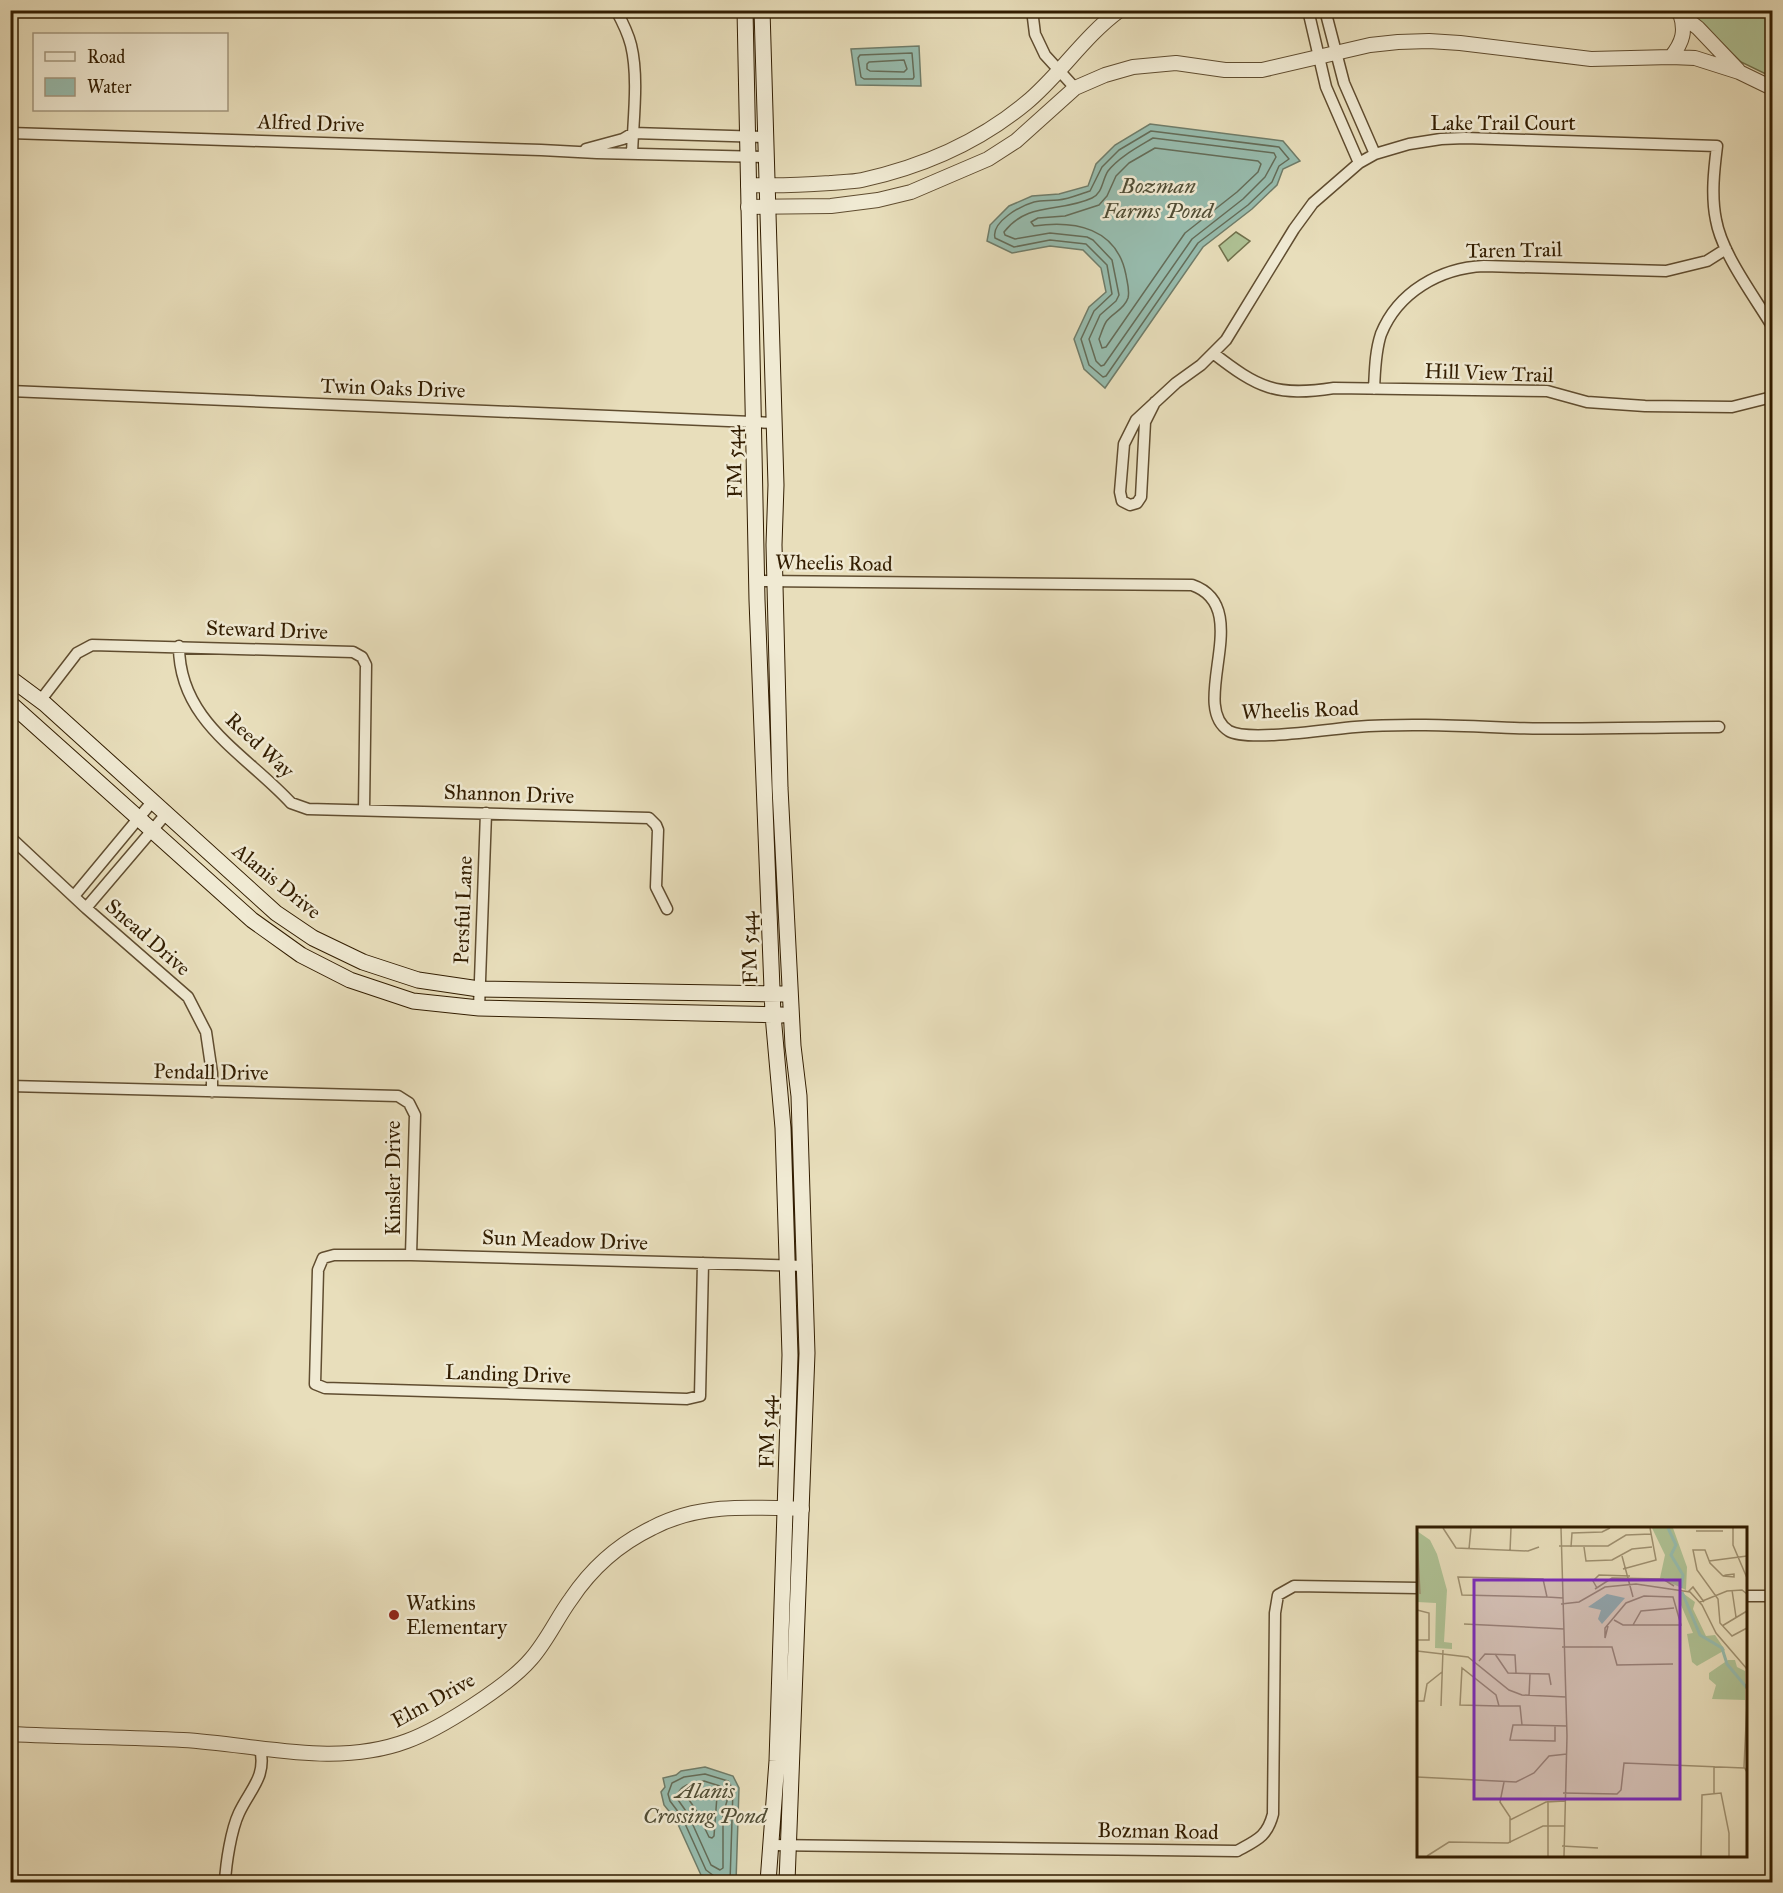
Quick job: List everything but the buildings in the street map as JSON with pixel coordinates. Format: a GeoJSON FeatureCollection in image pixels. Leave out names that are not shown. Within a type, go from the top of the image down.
{"type":"FeatureCollection","features":[{"type":"Feature","properties":{"kind":"main road","name":"FM 544"},"geometry":{"type":"LineString","coordinates":[[745,10],[757,582],[772,994],[783,1128],[790,1355],[777,1761],[768,1882]]}},
{"type":"Feature","properties":{"kind":"main road","name":"FM 544"},"geometry":{"type":"LineString","coordinates":[[762,10],[776,485],[775,582],[780,788],[792,1015],[799,1096],[806,1266],[807,1353],[787,1882]]}},
{"type":"Feature","properties":{"kind":"main road","name":"Alanis Drive"},"geometry":{"type":"LineString","coordinates":[[10,678],[40,700],[276,913],[313,938],[363,962],[418,980],[479,989],[791,995]]}},
{"type":"Feature","properties":{"kind":"main road","name":"Alanis Drive"},"geometry":{"type":"LineString","coordinates":[[10,703],[252,920],[301,955],[350,980],[413,1001],[479,1008],[792,1015]]}},
{"type":"Feature","properties":{"kind":"street"},"geometry":{"type":"LineString","coordinates":[[616,10],[632,48],[634,75],[632,154]]}},
{"type":"Feature","properties":{"kind":"street"},"geometry":{"type":"LineString","coordinates":[[1032,10],[1035,34],[1045,55],[1075,88]]}},
{"type":"Feature","properties":{"kind":"street"},"geometry":{"type":"LineString","coordinates":[[748,185],[860,181],[942,154],[966,143],[1025,104],[1060,72],[1099,25],[1120,10]]}},
{"type":"Feature","properties":{"kind":"street"},"geometry":{"type":"LineString","coordinates":[[1308,10],[1326,87],[1359,164]]}},
{"type":"Feature","properties":{"kind":"street"},"geometry":{"type":"LineString","coordinates":[[1325,10],[1344,83],[1375,154]]}},
{"type":"Feature","properties":{"kind":"street"},"geometry":{"type":"LineString","coordinates":[[1671,57],[1684,35],[1677,12]]}},
{"type":"Feature","properties":{"kind":"street"},"geometry":{"type":"LineString","coordinates":[[1677,12],[1707,37],[1739,72]]}},
{"type":"Feature","properties":{"kind":"street"},"geometry":{"type":"LineString","coordinates":[[748,207],[831,206],[878,200],[911,192],[988,159],[1016,141],[1075,88],[1104,75],[1133,67],[1176,63],[1225,70],[1262,70],[1384,43],[1429,41],[1583,58],[1671,57],[1706,61],[1739,72],[1773,88]]}},
{"type":"Feature","properties":{"kind":"street","name":"Alfred Drive"},"geometry":{"type":"LineString","coordinates":[[10,133],[767,157]]}},
{"type":"Feature","properties":{"kind":"street","name":"Alfred Drive"},"geometry":{"type":"LineString","coordinates":[[574,152],[611,143],[633,133],[766,137]]}},
{"type":"Feature","properties":{"kind":"street","name":"Lake Trail Court"},"geometry":{"type":"LineString","coordinates":[[1155,402],[1145,422],[1141,497],[1137,503],[1130,505],[1125,503],[1120,496],[1124,444],[1136,420],[1155,402],[1202,365],[1226,340],[1313,202],[1359,164],[1375,154],[1409,144],[1465,138],[1717,146],[1714,170],[1716,220],[1726,249]]}},
{"type":"Feature","properties":{"kind":"street"},"geometry":{"type":"LineString","coordinates":[[942,154],[950,176]]}},
{"type":"Feature","properties":{"kind":"street"},"geometry":{"type":"LineString","coordinates":[[1726,249],[1773,326]]}},
{"type":"Feature","properties":{"kind":"street","name":"Taren Trail"},"geometry":{"type":"LineString","coordinates":[[1374,389],[1375,359],[1382,334],[1394,311],[1414,289],[1440,275],[1464,267],[1484,266],[1665,271],[1707,261],[1726,249]]}},
{"type":"Feature","properties":{"kind":"street","name":"Hill View Trail"},"geometry":{"type":"LineString","coordinates":[[1214,353],[1244,377],[1270,388],[1290,392],[1310,392],[1334,388],[1547,391],[1587,402],[1645,406],[1732,407],[1773,397]]}},
{"type":"Feature","properties":{"kind":"street","name":"Twin Oaks Drive"},"geometry":{"type":"LineString","coordinates":[[10,392],[774,423]]}},
{"type":"Feature","properties":{"kind":"street","name":"Wheelis Road"},"geometry":{"type":"LineString","coordinates":[[757,582],[1089,584],[1204,589],[1219,613],[1220,647],[1215,704],[1222,724],[1230,732],[1237,734],[1260,735],[1363,726],[1719,727]]}},
{"type":"Feature","properties":{"kind":"street","name":"Steward Drive"},"geometry":{"type":"LineString","coordinates":[[40,700],[77,653],[92,645],[179,646],[358,654],[362,657],[366,670],[364,810]]}},
{"type":"Feature","properties":{"kind":"street","name":"Reed Way"},"geometry":{"type":"LineString","coordinates":[[179,646],[184,683],[194,706],[210,726],[291,803],[308,809],[364,810]]}},
{"type":"Feature","properties":{"kind":"street"},"geometry":{"type":"LineString","coordinates":[[74,896],[152,802]]}},
{"type":"Feature","properties":{"kind":"street","name":"Shannon Drive"},"geometry":{"type":"LineString","coordinates":[[364,810],[644,817],[653,821],[658,830],[656,887],[667,909]]}},
{"type":"Feature","properties":{"kind":"street","name":"Persful Lane"},"geometry":{"type":"LineString","coordinates":[[479,1008],[486,813]]}},
{"type":"Feature","properties":{"kind":"street"},"geometry":{"type":"LineString","coordinates":[[86,908],[166,814]]}},
{"type":"Feature","properties":{"kind":"street","name":"Snead Drive"},"geometry":{"type":"LineString","coordinates":[[10,837],[86,908],[188,997],[206,1032],[212,1073],[212,1092]]}},
{"type":"Feature","properties":{"kind":"street","name":"Pendall Drive"},"geometry":{"type":"LineString","coordinates":[[10,1086],[398,1096],[409,1103]]}},
{"type":"Feature","properties":{"kind":"street","name":"Kinsler Drive"},"geometry":{"type":"LineString","coordinates":[[409,1103],[415,1115],[411,1255]]}},
{"type":"Feature","properties":{"kind":"street","name":"Sun Meadow Drive"},"geometry":{"type":"LineString","coordinates":[[315,1384],[318,1270],[323,1258],[334,1255],[806,1266]]}},
{"type":"Feature","properties":{"kind":"street","name":"Landing Drive"},"geometry":{"type":"LineString","coordinates":[[315,1384],[325,1388],[687,1399],[700,1396],[703,1263]]}},
{"type":"Feature","properties":{"kind":"street","name":"Elm Drive"},"geometry":{"type":"LineString","coordinates":[[10,1734],[185,1740],[328,1754],[362,1753],[408,1741],[478,1701],[517,1673],[530,1661],[544,1642],[586,1579],[603,1561],[627,1542],[652,1527],[695,1513],[734,1507],[802,1509]]}},
{"type":"Feature","properties":{"kind":"street","name":"Bozman Road"},"geometry":{"type":"LineString","coordinates":[[770,1845],[1237,1851],[1265,1834],[1273,1814],[1275,1613],[1278,1594],[1294,1587],[1417,1588]]}},
{"type":"Feature","properties":{"kind":"street"},"geometry":{"type":"LineString","coordinates":[[1747,1596],[1773,1596]]}},
{"type":"Feature","properties":{"kind":"street"},"geometry":{"type":"LineString","coordinates":[[225,1882],[238,1813],[259,1777],[263,1760],[260,1748]]}},
{"type":"Feature","properties":{"kind":"shaded area"},"geometry":{"type":"Polygon","coordinates":[[[1689,11],[1772,11],[1772,77],[1741,62],[1689,11]]]}},
{"type":"Feature","properties":{"kind":"shaded area"},"geometry":{"type":"Polygon","coordinates":[[[1236,232],[1250,241],[1228,261],[1219,246],[1236,232]]]}},
{"type":"Feature","properties":{"kind":"water"},"geometry":{"type":"Polygon","coordinates":[[[919,46],[921,86],[856,85],[851,49],[919,46]]]}},
{"type":"Feature","properties":{"kind":"water","name":"Bozman Farms Pond"},"geometry":{"type":"Polygon","coordinates":[[[1150,124],[1283,141],[1300,161],[1283,169],[1277,185],[1252,209],[1203,247],[1105,388],[1084,369],[1074,339],[1089,307],[1106,292],[1101,268],[1083,250],[1050,246],[1012,253],[987,241],[990,225],[1009,206],[1032,196],[1059,194],[1088,186],[1096,164],[1115,145],[1150,124]]]}},
{"type":"Feature","properties":{"kind":"water","name":"Alanis Crossing Pond"},"geometry":{"type":"Polygon","coordinates":[[[705,1767],[733,1776],[739,1788],[736,1882],[715,1882],[701,1875],[676,1820],[664,1805],[661,1792],[665,1787],[663,1778],[676,1775],[681,1771],[705,1767]]]}},
{"type":"Feature","properties":{"kind":"place","name":"Watkins Elementary"},"geometry":{"type":"Point","coordinates":[394,1615]}}]}
